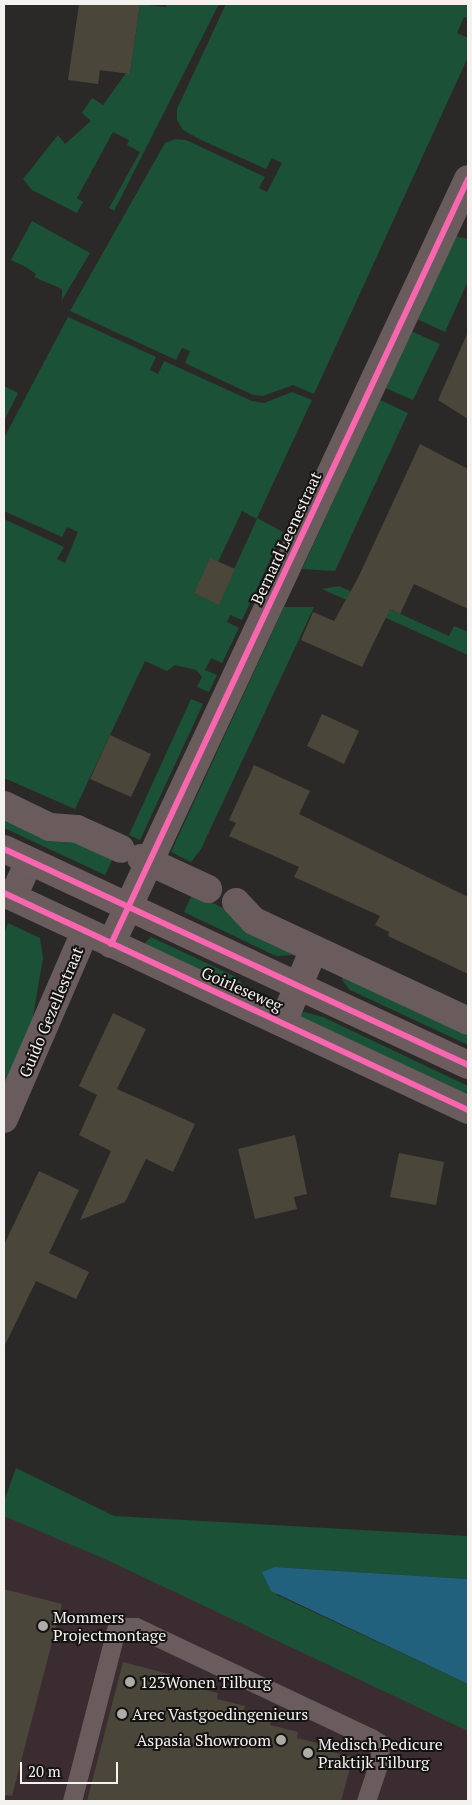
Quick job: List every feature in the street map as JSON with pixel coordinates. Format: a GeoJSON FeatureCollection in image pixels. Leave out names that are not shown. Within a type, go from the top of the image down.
{"type":"FeatureCollection","features":[{"type":"Feature","properties":{"kind":"street","name":"Bernard Leenestraat"},"geometry":{"type":"LineString","coordinates":[[111,944],[127,907],[137,857],[458,226],[468,179]]}},
{"type":"Feature","properties":{"kind":"street"},"geometry":{"type":"LineString","coordinates":[[4,805],[50,827],[76,829],[208,889]]}},
{"type":"Feature","properties":{"kind":"street","name":"Goirleseweg"},"geometry":{"type":"LineString","coordinates":[[4,849],[468,1064]]}},
{"type":"Feature","properties":{"kind":"street"},"geometry":{"type":"LineString","coordinates":[[8,895],[29,861]]}},
{"type":"Feature","properties":{"kind":"street","name":"Goirleseweg"},"geometry":{"type":"LineString","coordinates":[[8,895],[468,1110]]}},
{"type":"Feature","properties":{"kind":"street"},"geometry":{"type":"LineString","coordinates":[[236,902],[254,921],[468,1022]]}},
{"type":"Feature","properties":{"kind":"street","name":"Guido Gezellestraat"},"geometry":{"type":"LineString","coordinates":[[4,1119],[85,932]]}},
{"type":"Feature","properties":{"kind":"street"},"geometry":{"type":"LineString","coordinates":[[283,1022],[314,949]]}},
{"type":"Feature","properties":{"kind":"lane"},"geometry":{"type":"LineString","coordinates":[[72,1801],[116,1630],[123,1626],[136,1627],[372,1738],[378,1743],[380,1759],[366,1801]]}},
{"type":"Feature","properties":{"kind":"shaded area"},"geometry":{"type":"Polygon","coordinates":[[[4,1509],[468,1720],[468,1801],[4,1801],[4,1509]]]}},
{"type":"Feature","properties":{"kind":"green space"},"geometry":{"type":"Polygon","coordinates":[[[140,4],[166,7],[168,4],[219,4],[114,211],[109,208],[140,152],[127,145],[129,140],[113,132],[77,198],[83,202],[77,213],[32,190],[23,179],[58,135],[65,144],[91,121],[82,113],[92,98],[103,105],[126,73],[130,74],[140,4]]]}},
{"type":"Feature","properties":{"kind":"green space"},"geometry":{"type":"Polygon","coordinates":[[[226,4],[468,4],[468,18],[464,17],[457,33],[468,38],[468,57],[314,394],[293,385],[263,396],[253,395],[185,363],[190,351],[182,348],[176,360],[70,311],[165,143],[175,139],[186,140],[265,177],[259,188],[267,192],[282,163],[272,158],[266,169],[199,139],[183,130],[177,120],[177,109],[226,4]]]}},
{"type":"Feature","properties":{"kind":"green space"},"geometry":{"type":"Polygon","coordinates":[[[32,221],[90,253],[62,300],[62,289],[34,277],[36,274],[11,260],[32,221]]]}},
{"type":"Feature","properties":{"kind":"green space"},"geometry":{"type":"Polygon","coordinates":[[[455,236],[468,239],[468,281],[445,332],[417,319],[455,236]]]}},
{"type":"Feature","properties":{"kind":"green space"},"geometry":{"type":"Polygon","coordinates":[[[68,317],[156,357],[150,370],[158,374],[164,361],[252,401],[264,403],[292,392],[312,400],[257,518],[283,532],[242,620],[230,615],[227,622],[239,628],[222,663],[211,658],[205,670],[217,675],[209,692],[197,687],[202,677],[196,670],[175,665],[167,671],[145,661],[75,809],[4,778],[4,519],[64,547],[57,559],[65,563],[78,532],[67,527],[62,537],[4,511],[4,438],[68,317]],[[242,511],[218,562],[210,559],[194,593],[218,604],[257,519],[242,511]]]}},
{"type":"Feature","properties":{"kind":"green space"},"geometry":{"type":"Polygon","coordinates":[[[411,331],[440,344],[413,400],[385,388],[411,331]]]}},
{"type":"Feature","properties":{"kind":"green space"},"geometry":{"type":"Polygon","coordinates":[[[4,386],[18,393],[4,421],[4,386]]]}},
{"type":"Feature","properties":{"kind":"green space"},"geometry":{"type":"Polygon","coordinates":[[[380,400],[408,413],[335,571],[302,569],[380,400]]]}},
{"type":"Feature","properties":{"kind":"green space"},"geometry":{"type":"Polygon","coordinates":[[[339,586],[449,636],[454,626],[468,632],[468,655],[322,589],[339,586]]]}},
{"type":"Feature","properties":{"kind":"green space"},"geometry":{"type":"Polygon","coordinates":[[[284,607],[314,607],[201,849],[191,862],[171,852],[284,607]]]}},
{"type":"Feature","properties":{"kind":"green space"},"geometry":{"type":"Polygon","coordinates":[[[191,699],[203,704],[140,840],[129,835],[191,699]]]}},
{"type":"Feature","properties":{"kind":"green space"},"geometry":{"type":"Polygon","coordinates":[[[4,814],[114,856],[105,875],[4,828],[4,814]]]}},
{"type":"Feature","properties":{"kind":"green space"},"geometry":{"type":"Polygon","coordinates":[[[193,893],[229,911],[293,955],[276,956],[184,912],[193,893]]]}},
{"type":"Feature","properties":{"kind":"green space"},"geometry":{"type":"Polygon","coordinates":[[[8,923],[40,938],[43,958],[32,1022],[4,1094],[4,933],[8,923]]]}},
{"type":"Feature","properties":{"kind":"green space"},"geometry":{"type":"Polygon","coordinates":[[[151,937],[236,977],[246,988],[245,993],[143,945],[151,937]]]}},
{"type":"Feature","properties":{"kind":"green space"},"geometry":{"type":"Polygon","coordinates":[[[343,975],[468,1031],[468,1045],[350,990],[342,980],[343,975]]]}},
{"type":"Feature","properties":{"kind":"green space"},"geometry":{"type":"Polygon","coordinates":[[[304,1012],[323,1017],[468,1086],[468,1100],[306,1025],[296,1014],[304,1012]]]}},
{"type":"Feature","properties":{"kind":"green space"},"geometry":{"type":"Polygon","coordinates":[[[16,1468],[114,1516],[468,1536],[468,1579],[275,1567],[277,1595],[468,1684],[468,1731],[107,1560],[4,1516],[4,1501],[16,1468]]]}},
{"type":"Feature","properties":{"kind":"water"},"geometry":{"type":"Polygon","coordinates":[[[275,1567],[468,1579],[468,1684],[271,1591],[262,1572],[275,1567]]]}},
{"type":"Feature","properties":{"kind":"building"},"geometry":{"type":"Polygon","coordinates":[[[79,4],[140,4],[130,74],[100,70],[98,84],[68,80],[79,4]]]}},
{"type":"Feature","properties":{"kind":"building"},"geometry":{"type":"Polygon","coordinates":[[[468,332],[468,419],[438,400],[468,332]]]}},
{"type":"Feature","properties":{"kind":"building"},"geometry":{"type":"Polygon","coordinates":[[[420,444],[468,469],[468,609],[414,584],[400,614],[390,609],[362,667],[301,640],[313,612],[334,621],[358,578],[420,444]]]}},
{"type":"Feature","properties":{"kind":"building"},"geometry":{"type":"Polygon","coordinates":[[[210,558],[235,569],[219,605],[194,593],[210,558]]]}},
{"type":"Feature","properties":{"kind":"building"},"geometry":{"type":"Polygon","coordinates":[[[322,714],[359,731],[344,764],[307,746],[322,714]]]}},
{"type":"Feature","properties":{"kind":"building"},"geometry":{"type":"Polygon","coordinates":[[[110,735],[151,754],[131,797],[90,779],[110,735]]]}},
{"type":"Feature","properties":{"kind":"building"},"geometry":{"type":"Polygon","coordinates":[[[254,765],[310,791],[299,814],[468,897],[468,974],[388,936],[389,932],[375,925],[380,916],[294,877],[299,867],[229,836],[236,823],[229,820],[254,765]]]}},
{"type":"Feature","properties":{"kind":"building"},"geometry":{"type":"Polygon","coordinates":[[[113,1013],[146,1029],[117,1089],[195,1124],[173,1172],[146,1159],[125,1202],[80,1220],[111,1151],[79,1135],[97,1095],[79,1086],[113,1013]]]}},
{"type":"Feature","properties":{"kind":"building"},"geometry":{"type":"Polygon","coordinates":[[[295,1135],[307,1194],[294,1197],[297,1209],[255,1219],[238,1149],[295,1135]]]}},
{"type":"Feature","properties":{"kind":"building"},"geometry":{"type":"Polygon","coordinates":[[[399,1153],[444,1162],[436,1205],[390,1197],[399,1153]]]}},
{"type":"Feature","properties":{"kind":"building"},"geometry":{"type":"Polygon","coordinates":[[[39,1171],[79,1190],[49,1253],[89,1272],[76,1299],[36,1281],[4,1347],[4,1245],[39,1171]]]}},
{"type":"Feature","properties":{"kind":"building"},"geometry":{"type":"Polygon","coordinates":[[[4,1589],[62,1604],[12,1796],[4,1795],[4,1589]]]}},
{"type":"Feature","properties":{"kind":"building"},"geometry":{"type":"Polygon","coordinates":[[[123,1662],[191,1680],[190,1686],[218,1693],[217,1699],[245,1706],[243,1712],[272,1719],[270,1725],[298,1732],[297,1738],[325,1745],[324,1750],[353,1757],[341,1801],[87,1801],[123,1662]]]}},
{"type":"Feature","properties":{"kind":"cycle path"},"geometry":{"type":"LineString","coordinates":[[111,944],[468,179]]}},
{"type":"Feature","properties":{"kind":"cycle path"},"geometry":{"type":"LineString","coordinates":[[4,849],[468,1065]]}},
{"type":"Feature","properties":{"kind":"cycle path"},"geometry":{"type":"LineString","coordinates":[[4,893],[468,1110]]}},
{"type":"Feature","properties":{"kind":"place","name":"Mommers Projectmontage"},"geometry":{"type":"Point","coordinates":[43,1626]}},
{"type":"Feature","properties":{"kind":"place","name":"123Wonen Tilburg"},"geometry":{"type":"Point","coordinates":[130,1682]}},
{"type":"Feature","properties":{"kind":"place","name":"Arec Vastgoedingenieurs"},"geometry":{"type":"Point","coordinates":[122,1714]}},
{"type":"Feature","properties":{"kind":"place","name":"Aspasia Showroom"},"geometry":{"type":"Point","coordinates":[281,1740]}},
{"type":"Feature","properties":{"kind":"place","name":"Medisch Pedicure Praktijk Tilburg"},"geometry":{"type":"Point","coordinates":[308,1753]}}]}
